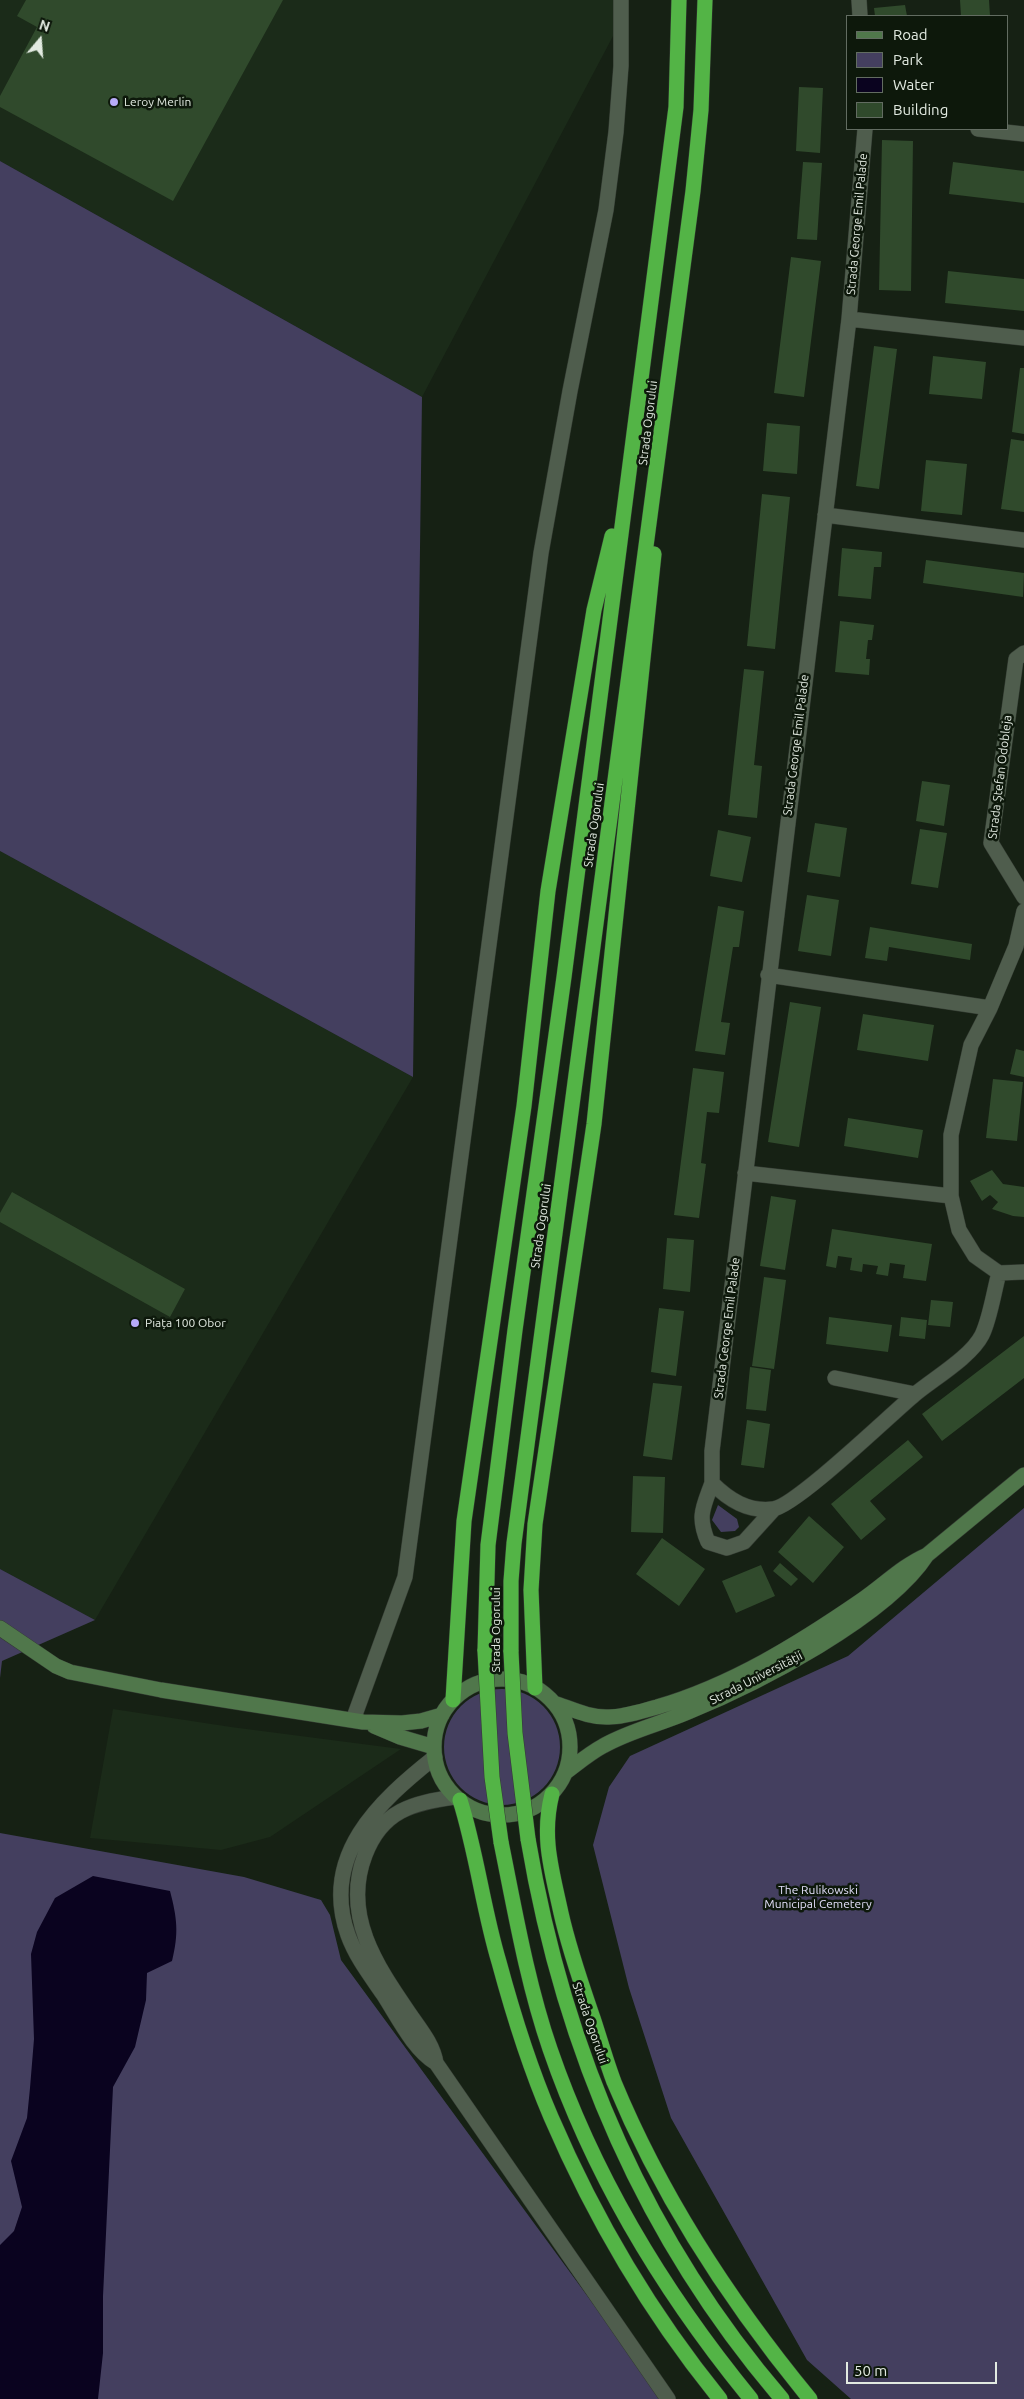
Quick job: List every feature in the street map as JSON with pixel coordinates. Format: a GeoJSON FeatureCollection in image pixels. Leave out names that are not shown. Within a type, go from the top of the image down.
{"type":"FeatureCollection","features":[{"type":"Feature","properties":{"kind":"highway","name":"Strada Ogorului"},"geometry":{"type":"LineString","coordinates":[[679,0],[676,107],[488,1545],[485,1651],[492,1777],[501,1842],[519,1932],[550,2048],[586,2139],[631,2226],[681,2309],[751,2399]]}},
{"type":"Feature","properties":{"kind":"highway","name":"Strada Ogorului"},"geometry":{"type":"LineString","coordinates":[[705,0],[701,110],[693,191],[514,1543],[511,1580],[511,1652],[515,1733],[528,1839],[538,1899],[574,2029],[616,2138],[655,2217],[695,2282],[749,2360],[782,2399]]}},
{"type":"Feature","properties":{"kind":"highway"},"geometry":{"type":"LineString","coordinates":[[453,1700],[464,1521],[524,1106],[548,890],[594,610],[612,535],[623,515]]}},
{"type":"Feature","properties":{"kind":"highway"},"geometry":{"type":"LineString","coordinates":[[535,1688],[531,1590],[535,1524],[593,1134],[603,1048],[653,575],[654,545],[650,522]]}},
{"type":"Feature","properties":{"kind":"highway"},"geometry":{"type":"LineString","coordinates":[[552,1794],[546,1816],[551,1866],[569,1949],[614,2081],[642,2143],[691,2233],[741,2310],[810,2399]]}},
{"type":"Feature","properties":{"kind":"highway"},"geometry":{"type":"LineString","coordinates":[[458,1798],[476,1856],[498,1961],[550,2116],[581,2180],[621,2255],[660,2318],[720,2399]]}},
{"type":"Feature","properties":{"kind":"main road","name":"Strada Universității"},"geometry":{"type":"LineString","coordinates":[[554,1703],[594,1716],[610,1717],[642,1711],[688,1698],[783,1652],[863,1599],[911,1562],[927,1555],[1024,1475]]}},
{"type":"Feature","properties":{"kind":"main road","name":"Strada Universității"},"geometry":{"type":"LineString","coordinates":[[566,1772],[605,1745],[690,1712],[797,1659],[869,1612],[917,1571],[927,1555]]}},
{"type":"Feature","properties":{"kind":"main road"},"geometry":{"type":"LineString","coordinates":[[0,1628],[40,1657],[70,1672],[136,1685],[358,1721],[402,1723],[421,1721],[442,1715]]}},
{"type":"Feature","properties":{"kind":"main road"},"geometry":{"type":"LineString","coordinates":[[501,1679],[518,1681],[535,1688],[554,1703],[564,1719],[570,1736],[570,1754],[566,1772],[552,1794],[539,1805],[524,1812],[507,1815],[482,1812],[458,1798],[439,1772],[434,1752],[436,1730],[442,1715],[453,1700],[475,1686],[501,1679]]}},
{"type":"Feature","properties":{"kind":"main road"},"geometry":{"type":"LineString","coordinates":[[358,1721],[434,1752]]}},
{"type":"Feature","properties":{"kind":"street"},"geometry":{"type":"LineString","coordinates":[[358,1721],[405,1577],[541,554],[570,391],[606,210],[617,123],[621,57],[621,0]]}},
{"type":"Feature","properties":{"kind":"street"},"geometry":{"type":"LineString","coordinates":[[859,0],[860,15]]}},
{"type":"Feature","properties":{"kind":"street","name":"Strada George Emil Palade"},"geometry":{"type":"LineString","coordinates":[[865,130],[849,319],[768,975],[712,1451],[712,1484],[703,1508],[701,1525],[708,1542],[727,1548],[744,1542],[774,1509],[799,1495],[915,1394],[968,1351],[982,1335],[999,1273]]}},
{"type":"Feature","properties":{"kind":"street"},"geometry":{"type":"LineString","coordinates":[[987,130],[1024,134]]}},
{"type":"Feature","properties":{"kind":"street"},"geometry":{"type":"LineString","coordinates":[[849,319],[1024,338]]}},
{"type":"Feature","properties":{"kind":"street"},"geometry":{"type":"LineString","coordinates":[[825,515],[1024,540]]}},
{"type":"Feature","properties":{"kind":"street","name":"Strada Ștefan Odobleja"},"geometry":{"type":"LineString","coordinates":[[1024,653],[1016,658],[991,843],[1024,897]]}},
{"type":"Feature","properties":{"kind":"street"},"geometry":{"type":"LineString","coordinates":[[1024,911],[1016,946],[990,1008],[971,1045],[951,1135],[951,1196],[958,1230],[975,1256],[999,1273],[1024,1272]]}},
{"type":"Feature","properties":{"kind":"street"},"geometry":{"type":"LineString","coordinates":[[768,975],[990,1008]]}},
{"type":"Feature","properties":{"kind":"street"},"geometry":{"type":"LineString","coordinates":[[745,1173],[951,1196]]}},
{"type":"Feature","properties":{"kind":"street"},"geometry":{"type":"LineString","coordinates":[[835,1378],[915,1394]]}},
{"type":"Feature","properties":{"kind":"street"},"geometry":{"type":"LineString","coordinates":[[712,1484],[727,1498],[747,1507],[774,1509]]}},
{"type":"Feature","properties":{"kind":"street"},"geometry":{"type":"LineString","coordinates":[[434,1752],[365,1822],[348,1852],[342,1876],[343,1918],[359,1958],[425,2056],[436,2063],[668,2399]]}},
{"type":"Feature","properties":{"kind":"street"},"geometry":{"type":"LineString","coordinates":[[436,2063],[434,2050],[392,1988],[365,1937],[356,1905],[358,1879],[367,1851],[374,1838],[396,1814],[418,1802],[458,1798]]}},
{"type":"Feature","properties":{"kind":"shaded area"},"geometry":{"type":"Polygon","coordinates":[[[0,0],[617,0],[621,21],[422,397],[0,161],[0,0]]]}},
{"type":"Feature","properties":{"kind":"shaded area","name":"Piața 100 Obor"},"geometry":{"type":"Polygon","coordinates":[[[0,851],[413,1077],[95,1620],[0,1569],[0,851]]]}},
{"type":"Feature","properties":{"kind":"shaded area"},"geometry":{"type":"Polygon","coordinates":[[[113,1709],[231,1727],[401,1749],[270,1837],[221,1850],[90,1838],[113,1709]]]}},
{"type":"Feature","properties":{"kind":"green space"},"geometry":{"type":"Polygon","coordinates":[[[0,161],[422,397],[413,1077],[0,851],[0,161]]]}},
{"type":"Feature","properties":{"kind":"green space"},"geometry":{"type":"Polygon","coordinates":[[[718,1505],[737,1519],[739,1527],[735,1531],[721,1532],[712,1520],[718,1505]]]}},
{"type":"Feature","properties":{"kind":"green space","name":"The Rulikowski Municipal Cemetery"},"geometry":{"type":"Polygon","coordinates":[[[1024,1508],[1024,2399],[851,2399],[807,2360],[671,2118],[629,1988],[593,1845],[609,1787],[630,1756],[848,1656],[1024,1508]]]}},
{"type":"Feature","properties":{"kind":"green space"},"geometry":{"type":"Polygon","coordinates":[[[0,1569],[95,1620],[2,1661],[0,1678],[0,1569]]]}},
{"type":"Feature","properties":{"kind":"green space"},"geometry":{"type":"Polygon","coordinates":[[[502,1689],[524,1693],[543,1706],[556,1725],[560,1747],[556,1769],[543,1788],[524,1801],[502,1805],[480,1801],[461,1788],[448,1769],[444,1747],[448,1725],[461,1706],[480,1693],[502,1689]]]}},
{"type":"Feature","properties":{"kind":"green space"},"geometry":{"type":"Polygon","coordinates":[[[0,1833],[244,1877],[321,1900],[330,1915],[341,1960],[663,2399],[0,2399],[0,1833]]]}},
{"type":"Feature","properties":{"kind":"water"},"geometry":{"type":"Polygon","coordinates":[[[93,1876],[170,1891],[176,1926],[176,1942],[172,1961],[147,1973],[146,2000],[135,2047],[113,2087],[103,2296],[103,2353],[98,2399],[0,2399],[0,2245],[14,2231],[22,2207],[11,2161],[27,2118],[30,2088],[34,2039],[31,1954],[37,1932],[55,1898],[93,1876]]]}},
{"type":"Feature","properties":{"kind":"building","name":"Leroy Merlin"},"geometry":{"type":"Polygon","coordinates":[[[26,0],[283,0],[173,201],[0,107],[0,96],[37,27],[17,16],[26,0]]]}},
{"type":"Feature","properties":{"kind":"building"},"geometry":{"type":"Polygon","coordinates":[[[960,0],[989,0],[990,15],[961,15],[960,0]]]}},
{"type":"Feature","properties":{"kind":"building"},"geometry":{"type":"Polygon","coordinates":[[[905,5],[907,15],[875,15],[874,8],[905,5]]]}},
{"type":"Feature","properties":{"kind":"building"},"geometry":{"type":"Polygon","coordinates":[[[799,87],[823,88],[820,153],[796,151],[799,87]]]}},
{"type":"Feature","properties":{"kind":"building"},"geometry":{"type":"Polygon","coordinates":[[[882,140],[913,141],[911,291],[879,290],[882,140]]]}},
{"type":"Feature","properties":{"kind":"building"},"geometry":{"type":"Polygon","coordinates":[[[803,162],[822,163],[817,240],[797,239],[803,162]]]}},
{"type":"Feature","properties":{"kind":"building"},"geometry":{"type":"Polygon","coordinates":[[[953,162],[1024,171],[1024,203],[949,194],[953,162]]]}},
{"type":"Feature","properties":{"kind":"building"},"geometry":{"type":"Polygon","coordinates":[[[791,257],[821,261],[804,397],[774,393],[791,257]]]}},
{"type":"Feature","properties":{"kind":"building"},"geometry":{"type":"Polygon","coordinates":[[[948,271],[1024,279],[1024,311],[945,303],[948,271]]]}},
{"type":"Feature","properties":{"kind":"building"},"geometry":{"type":"Polygon","coordinates":[[[874,346],[897,349],[879,489],[856,486],[874,346]]]}},
{"type":"Feature","properties":{"kind":"building"},"geometry":{"type":"Polygon","coordinates":[[[933,356],[986,362],[982,399],[929,394],[933,356]]]}},
{"type":"Feature","properties":{"kind":"building"},"geometry":{"type":"Polygon","coordinates":[[[1020,368],[1024,368],[1024,434],[1012,432],[1020,368]]]}},
{"type":"Feature","properties":{"kind":"building"},"geometry":{"type":"Polygon","coordinates":[[[767,423],[800,426],[797,474],[763,471],[767,423]]]}},
{"type":"Feature","properties":{"kind":"building"},"geometry":{"type":"Polygon","coordinates":[[[1011,439],[1024,441],[1024,512],[1001,509],[1011,439]]]}},
{"type":"Feature","properties":{"kind":"building"},"geometry":{"type":"Polygon","coordinates":[[[926,460],[967,464],[962,515],[921,511],[926,460]]]}},
{"type":"Feature","properties":{"kind":"building"},"geometry":{"type":"Polygon","coordinates":[[[762,494],[790,497],[775,649],[747,646],[762,494]]]}},
{"type":"Feature","properties":{"kind":"building"},"geometry":{"type":"Polygon","coordinates":[[[842,548],[882,552],[881,567],[874,567],[871,599],[838,596],[842,548]]]}},
{"type":"Feature","properties":{"kind":"building"},"geometry":{"type":"Polygon","coordinates":[[[926,560],[1024,573],[1023,597],[923,583],[926,560]]]}},
{"type":"Feature","properties":{"kind":"building"},"geometry":{"type":"Polygon","coordinates":[[[840,621],[874,625],[872,640],[868,640],[866,659],[870,659],[869,675],[835,672],[840,621]]]}},
{"type":"Feature","properties":{"kind":"building"},"geometry":{"type":"Polygon","coordinates":[[[744,669],[764,671],[754,765],[762,766],[757,818],[728,815],[744,669]]]}},
{"type":"Feature","properties":{"kind":"building"},"geometry":{"type":"Polygon","coordinates":[[[922,781],[950,785],[944,826],[916,821],[922,781]]]}},
{"type":"Feature","properties":{"kind":"building"},"geometry":{"type":"Polygon","coordinates":[[[815,823],[847,828],[840,877],[807,872],[815,823]]]}},
{"type":"Feature","properties":{"kind":"building"},"geometry":{"type":"Polygon","coordinates":[[[920,829],[947,833],[938,888],[911,884],[920,829]]]}},
{"type":"Feature","properties":{"kind":"building"},"geometry":{"type":"Polygon","coordinates":[[[718,830],[751,837],[742,882],[710,876],[718,830]]]}},
{"type":"Feature","properties":{"kind":"building"},"geometry":{"type":"Polygon","coordinates":[[[807,895],[839,900],[831,956],[798,951],[807,895]]]}},
{"type":"Feature","properties":{"kind":"building"},"geometry":{"type":"Polygon","coordinates":[[[718,906],[744,911],[739,947],[733,947],[721,1022],[730,1023],[725,1055],[695,1051],[718,906]]]}},
{"type":"Feature","properties":{"kind":"building"},"geometry":{"type":"Polygon","coordinates":[[[870,927],[972,944],[970,960],[889,947],[887,961],[865,958],[870,927]]]}},
{"type":"Feature","properties":{"kind":"building"},"geometry":{"type":"Polygon","coordinates":[[[790,1002],[821,1007],[799,1147],[768,1142],[790,1002]]]}},
{"type":"Feature","properties":{"kind":"building"},"geometry":{"type":"Polygon","coordinates":[[[863,1014],[934,1025],[928,1061],[857,1050],[863,1014]]]}},
{"type":"Feature","properties":{"kind":"building"},"geometry":{"type":"Polygon","coordinates":[[[1016,1049],[1024,1051],[1024,1077],[1010,1074],[1016,1049]]]}},
{"type":"Feature","properties":{"kind":"building"},"geometry":{"type":"Polygon","coordinates":[[[693,1068],[724,1072],[719,1113],[707,1112],[701,1163],[706,1164],[699,1218],[674,1215],[693,1068]]]}},
{"type":"Feature","properties":{"kind":"building"},"geometry":{"type":"Polygon","coordinates":[[[993,1079],[1023,1082],[1017,1141],[986,1138],[993,1079]]]}},
{"type":"Feature","properties":{"kind":"building"},"geometry":{"type":"Polygon","coordinates":[[[848,1118],[923,1130],[918,1158],[844,1146],[848,1118]]]}},
{"type":"Feature","properties":{"kind":"building"},"geometry":{"type":"Polygon","coordinates":[[[992,1170],[1003,1184],[1024,1187],[1024,1217],[1013,1216],[992,1209],[998,1202],[990,1195],[982,1201],[970,1181],[992,1170]]]}},
{"type":"Feature","properties":{"kind":"building"},"geometry":{"type":"Polygon","coordinates":[[[12,1192],[185,1289],[170,1317],[0,1222],[0,1213],[12,1192]]]}},
{"type":"Feature","properties":{"kind":"building"},"geometry":{"type":"Polygon","coordinates":[[[771,1196],[796,1200],[785,1270],[760,1266],[771,1196]]]}},
{"type":"Feature","properties":{"kind":"building"},"geometry":{"type":"Polygon","coordinates":[[[832,1229],[932,1244],[926,1281],[903,1278],[905,1265],[890,1263],[888,1276],[876,1274],[878,1266],[863,1264],[862,1272],[850,1270],[852,1258],[838,1256],[836,1268],[826,1266],[832,1229]]]}},
{"type":"Feature","properties":{"kind":"building"},"geometry":{"type":"Polygon","coordinates":[[[667,1238],[694,1240],[690,1292],[663,1289],[667,1238]]]}},
{"type":"Feature","properties":{"kind":"building"},"geometry":{"type":"Polygon","coordinates":[[[764,1277],[786,1280],[774,1369],[752,1366],[764,1277]]]}},
{"type":"Feature","properties":{"kind":"building"},"geometry":{"type":"Polygon","coordinates":[[[931,1300],[953,1302],[950,1327],[928,1325],[931,1300]]]}},
{"type":"Feature","properties":{"kind":"building"},"geometry":{"type":"Polygon","coordinates":[[[659,1308],[684,1311],[676,1376],[651,1372],[659,1308]]]}},
{"type":"Feature","properties":{"kind":"building"},"geometry":{"type":"Polygon","coordinates":[[[829,1317],[892,1325],[888,1352],[826,1344],[829,1317]]]}},
{"type":"Feature","properties":{"kind":"building"},"geometry":{"type":"Polygon","coordinates":[[[901,1317],[927,1320],[925,1339],[899,1336],[901,1317]]]}},
{"type":"Feature","properties":{"kind":"building"},"geometry":{"type":"Polygon","coordinates":[[[1024,1336],[1024,1378],[942,1441],[922,1414],[1024,1336]]]}},
{"type":"Feature","properties":{"kind":"building"},"geometry":{"type":"Polygon","coordinates":[[[750,1367],[771,1370],[766,1411],[746,1409],[750,1367]]]}},
{"type":"Feature","properties":{"kind":"building"},"geometry":{"type":"Polygon","coordinates":[[[653,1383],[682,1386],[672,1460],[643,1456],[653,1383]]]}},
{"type":"Feature","properties":{"kind":"building"},"geometry":{"type":"Polygon","coordinates":[[[747,1420],[770,1424],[764,1468],[741,1465],[747,1420]]]}},
{"type":"Feature","properties":{"kind":"building"},"geometry":{"type":"Polygon","coordinates":[[[908,1440],[923,1457],[870,1501],[886,1519],[861,1540],[831,1504],[908,1440]]]}},
{"type":"Feature","properties":{"kind":"building"},"geometry":{"type":"Polygon","coordinates":[[[633,1476],[665,1477],[663,1533],[631,1532],[633,1476]]]}},
{"type":"Feature","properties":{"kind":"building"},"geometry":{"type":"Polygon","coordinates":[[[809,1516],[844,1547],[813,1583],[778,1552],[809,1516]]]}},
{"type":"Feature","properties":{"kind":"building"},"geometry":{"type":"Polygon","coordinates":[[[662,1538],[705,1569],[679,1606],[636,1574],[662,1538]]]}},
{"type":"Feature","properties":{"kind":"building"},"geometry":{"type":"Polygon","coordinates":[[[780,1563],[798,1579],[791,1586],[773,1571],[780,1563]]]}},
{"type":"Feature","properties":{"kind":"building"},"geometry":{"type":"Polygon","coordinates":[[[761,1565],[775,1596],[736,1613],[722,1581],[761,1565]]]}},
{"type":"Feature","properties":{"kind":"place","name":"Leroy Merlin"},"geometry":{"type":"Point","coordinates":[114,102]}},
{"type":"Feature","properties":{"kind":"place","name":"Piața 100 Obor"},"geometry":{"type":"Point","coordinates":[135,1323]}}]}
